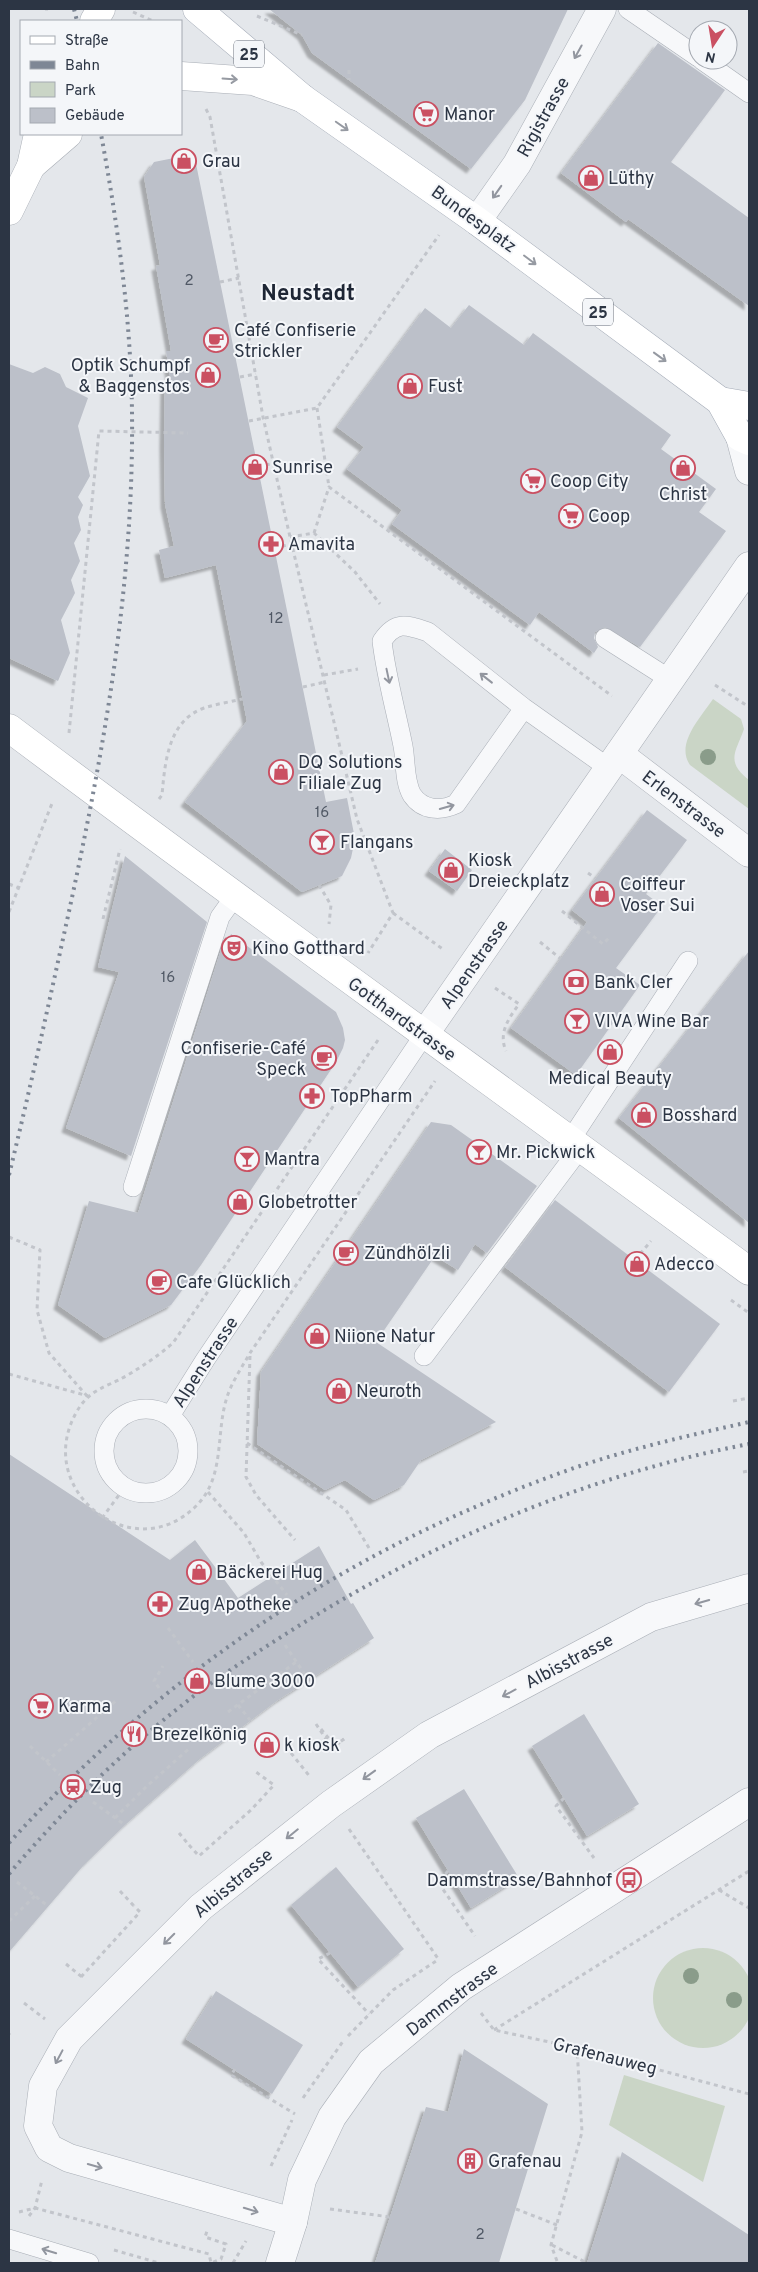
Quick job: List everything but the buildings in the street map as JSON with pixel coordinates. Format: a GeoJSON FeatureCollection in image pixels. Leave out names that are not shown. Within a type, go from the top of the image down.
{"type":"FeatureCollection","features":[{"type":"Feature","properties":{"kind":"main road","name":"Bundesplatz"},"geometry":{"type":"LineString","coordinates":[[197,9],[302,98],[468,214],[720,401],[745,439]]}},
{"type":"Feature","properties":{"kind":"main road"},"geometry":{"type":"LineString","coordinates":[[182,76],[253,81],[302,98]]}},
{"type":"Feature","properties":{"kind":"main road"},"geometry":{"type":"LineString","coordinates":[[9,211],[31,166],[38,135]]}},
{"type":"Feature","properties":{"kind":"main road"},"geometry":{"type":"LineString","coordinates":[[31,166],[67,135]]}},
{"type":"Feature","properties":{"kind":"main road","name":"25"},"geometry":{"type":"LineString","coordinates":[[720,401],[749,406]]}},
{"type":"Feature","properties":{"kind":"main road","name":"Gotthardstrasse"},"geometry":{"type":"LineString","coordinates":[[9,728],[350,982],[576,1143],[749,1271]]}},
{"type":"Feature","properties":{"kind":"street","name":"Rigistrasse"},"geometry":{"type":"LineString","coordinates":[[468,214],[517,164],[602,9]]}},
{"type":"Feature","properties":{"kind":"street","name":"Bundesplatz"},"geometry":{"type":"LineString","coordinates":[[745,439],[749,471]]}},
{"type":"Feature","properties":{"kind":"street","name":"Alpenstrasse"},"geometry":{"type":"LineString","coordinates":[[424,1035],[749,566]]}},
{"type":"Feature","properties":{"kind":"street","name":"Erlenstrasse"},"geometry":{"type":"LineString","coordinates":[[615,762],[749,853]]}},
{"type":"Feature","properties":{"kind":"street","name":"Albisstrasse"},"geometry":{"type":"LineString","coordinates":[[293,2222],[69,2158],[49,2148],[38,2126],[43,2086],[68,2039],[201,1907],[331,1804],[429,1735],[651,1617],[749,1588]]}},
{"type":"Feature","properties":{"kind":"street","name":"Dammstrasse"},"geometry":{"type":"LineString","coordinates":[[280,2263],[293,2222],[302,2180],[332,2117],[371,2062],[461,1987],[749,1802]]}},
{"type":"Feature","properties":{"kind":"lane"},"geometry":{"type":"LineString","coordinates":[[628,9],[688,50]]}},
{"type":"Feature","properties":{"kind":"lane"},"geometry":{"type":"LineString","coordinates":[[716,70],[749,93]]}},
{"type":"Feature","properties":{"kind":"lane"},"geometry":{"type":"LineString","coordinates":[[524,708],[456,804],[444,809],[433,809],[421,804],[412,796],[408,784],[403,748],[382,641],[389,631],[398,626],[412,627],[428,632],[524,708],[615,762]]}},
{"type":"Feature","properties":{"kind":"lane"},"geometry":{"type":"LineString","coordinates":[[605,638],[671,680]]}},
{"type":"Feature","properties":{"kind":"lane"},"geometry":{"type":"LineString","coordinates":[[133,1187],[220,917],[235,896]]}},
{"type":"Feature","properties":{"kind":"lane"},"geometry":{"type":"LineString","coordinates":[[424,1356],[576,1143],[688,961]]}},
{"type":"Feature","properties":{"kind":"lane","name":"Alpenstrasse"},"geometry":{"type":"LineString","coordinates":[[170,1416],[204,1360],[424,1035]]}},
{"type":"Feature","properties":{"kind":"lane"},"geometry":{"type":"LineString","coordinates":[[136,1410],[158,1410],[170,1416],[181,1426],[187,1439],[188,1453],[185,1468],[177,1479],[166,1488],[153,1492],[139,1492],[125,1487],[115,1479],[108,1468],[105,1456],[105,1442],[110,1430],[118,1420],[136,1410]]}},
{"type":"Feature","properties":{"kind":"lane"},"geometry":{"type":"LineString","coordinates":[[9,2239],[89,2263]]}},
{"type":"Feature","properties":{"kind":"path"},"geometry":{"type":"LineString","coordinates":[[127,9],[151,20]]}},
{"type":"Feature","properties":{"kind":"path"},"geometry":{"type":"LineString","coordinates":[[250,12],[302,35]]}},
{"type":"Feature","properties":{"kind":"path"},"geometry":{"type":"LineString","coordinates":[[349,70],[349,80]]}},
{"type":"Feature","properties":{"kind":"path"},"geometry":{"type":"LineString","coordinates":[[204,104],[210,117],[263,417],[290,537],[358,819],[392,913],[350,982]]}},
{"type":"Feature","properties":{"kind":"path"},"geometry":{"type":"LineString","coordinates":[[314,534],[329,487],[318,408],[418,262],[468,214]]}},
{"type":"Feature","properties":{"kind":"path"},"geometry":{"type":"LineString","coordinates":[[220,282],[238,278]]}},
{"type":"Feature","properties":{"kind":"path"},"geometry":{"type":"LineString","coordinates":[[234,349],[250,345]]}},
{"type":"Feature","properties":{"kind":"path"},"geometry":{"type":"LineString","coordinates":[[240,377],[256,374]]}},
{"type":"Feature","properties":{"kind":"path"},"geometry":{"type":"LineString","coordinates":[[249,421],[318,408]]}},
{"type":"Feature","properties":{"kind":"path"},"geometry":{"type":"LineString","coordinates":[[69,736],[99,431],[188,433]]}},
{"type":"Feature","properties":{"kind":"path"},"geometry":{"type":"LineString","coordinates":[[258,467],[274,464]]}},
{"type":"Feature","properties":{"kind":"path"},"geometry":{"type":"LineString","coordinates":[[329,487],[612,696]]}},
{"type":"Feature","properties":{"kind":"path"},"geometry":{"type":"LineString","coordinates":[[290,537],[314,534],[355,572],[398,626]]}},
{"type":"Feature","properties":{"kind":"path"},"geometry":{"type":"LineString","coordinates":[[274,548],[292,544]]}},
{"type":"Feature","properties":{"kind":"path"},"geometry":{"type":"LineString","coordinates":[[324,676],[385,664]]}},
{"type":"Feature","properties":{"kind":"path"},"geometry":{"type":"LineString","coordinates":[[303,686],[325,682]]}},
{"type":"Feature","properties":{"kind":"path"},"geometry":{"type":"LineString","coordinates":[[715,685],[749,707]]}},
{"type":"Feature","properties":{"kind":"path"},"geometry":{"type":"LineString","coordinates":[[103,920],[117,853],[162,795],[171,740],[185,720],[202,709],[242,699]]}},
{"type":"Feature","properties":{"kind":"path"},"geometry":{"type":"LineString","coordinates":[[9,912],[57,792]]}},
{"type":"Feature","properties":{"kind":"path"},"geometry":{"type":"LineString","coordinates":[[588,873],[596,878]]}},
{"type":"Feature","properties":{"kind":"path"},"geometry":{"type":"LineString","coordinates":[[9,884],[19,888]]}},
{"type":"Feature","properties":{"kind":"path"},"geometry":{"type":"LineString","coordinates":[[320,885],[331,905],[329,924],[337,930]]}},
{"type":"Feature","properties":{"kind":"path"},"geometry":{"type":"LineString","coordinates":[[562,911],[603,944],[609,938]]}},
{"type":"Feature","properties":{"kind":"path"},"geometry":{"type":"LineString","coordinates":[[540,942],[561,959]]}},
{"type":"Feature","properties":{"kind":"path"},"geometry":{"type":"LineString","coordinates":[[360,947],[368,953]]}},
{"type":"Feature","properties":{"kind":"path"},"geometry":{"type":"LineString","coordinates":[[350,1085],[351,1080]]}},
{"type":"Feature","properties":{"kind":"path"},"geometry":{"type":"LineString","coordinates":[[403,1120],[409,1118]]}},
{"type":"Feature","properties":{"kind":"path"},"geometry":{"type":"LineString","coordinates":[[9,1236],[40,1250],[37,1310],[49,1353],[88,1397],[9,1374]]}},
{"type":"Feature","properties":{"kind":"path"},"geometry":{"type":"LineString","coordinates":[[636,1260],[652,1241]]}},
{"type":"Feature","properties":{"kind":"path"},"geometry":{"type":"LineString","coordinates":[[249,1348],[246,1477],[256,1495],[295,1540]]}},
{"type":"Feature","properties":{"kind":"path"},"geometry":{"type":"LineString","coordinates":[[733,1401],[749,1398]]}},
{"type":"Feature","properties":{"kind":"path"},"geometry":{"type":"LineString","coordinates":[[247,1443],[346,1510],[369,1548]]}},
{"type":"Feature","properties":{"kind":"path"},"geometry":{"type":"LineString","coordinates":[[743,1472],[749,1471]]}},
{"type":"Feature","properties":{"kind":"path"},"geometry":{"type":"LineString","coordinates":[[102,1518],[125,1487]]}},
{"type":"Feature","properties":{"kind":"path"},"geometry":{"type":"LineString","coordinates":[[208,1492],[244,1533],[287,1596]]}},
{"type":"Feature","properties":{"kind":"path"},"geometry":{"type":"LineString","coordinates":[[168,1628],[194,1662]]}},
{"type":"Feature","properties":{"kind":"path"},"geometry":{"type":"LineString","coordinates":[[285,1645],[308,1679]]}},
{"type":"Feature","properties":{"kind":"path"},"geometry":{"type":"LineString","coordinates":[[250,1720],[239,1704],[226,1713],[296,1662]]}},
{"type":"Feature","properties":{"kind":"path"},"geometry":{"type":"LineString","coordinates":[[159,1688],[154,1680],[163,1666]]}},
{"type":"Feature","properties":{"kind":"path"},"geometry":{"type":"LineString","coordinates":[[46,1762],[118,1699]]}},
{"type":"Feature","properties":{"kind":"path"},"geometry":{"type":"LineString","coordinates":[[316,1724],[332,1748],[344,1739]]}},
{"type":"Feature","properties":{"kind":"path"},"geometry":{"type":"LineString","coordinates":[[321,1729],[335,1746]]}},
{"type":"Feature","properties":{"kind":"path"},"geometry":{"type":"LineString","coordinates":[[30,1746],[60,1775]]}},
{"type":"Feature","properties":{"kind":"path"},"geometry":{"type":"LineString","coordinates":[[115,1818],[147,1786],[191,1747]]}},
{"type":"Feature","properties":{"kind":"path"},"geometry":{"type":"LineString","coordinates":[[291,1753],[331,1804],[444,1966]]}},
{"type":"Feature","properties":{"kind":"path"},"geometry":{"type":"LineString","coordinates":[[179,1833],[199,1856],[251,1810],[274,1785],[256,1772]]}},
{"type":"Feature","properties":{"kind":"path"},"geometry":{"type":"LineString","coordinates":[[564,1798],[556,1806],[594,1858]]}},
{"type":"Feature","properties":{"kind":"path"},"geometry":{"type":"LineString","coordinates":[[93,1802],[125,1826]]}},
{"type":"Feature","properties":{"kind":"path"},"geometry":{"type":"LineString","coordinates":[[448,1871],[438,1882],[476,1936]]}},
{"type":"Feature","properties":{"kind":"path"},"geometry":{"type":"LineString","coordinates":[[479,2010],[494,2030],[749,1871]]}},
{"type":"Feature","properties":{"kind":"path"},"geometry":{"type":"LineString","coordinates":[[17,1882],[48,1906]]}},
{"type":"Feature","properties":{"kind":"path"},"geometry":{"type":"LineString","coordinates":[[719,1890],[749,1908]]}},
{"type":"Feature","properties":{"kind":"path"},"geometry":{"type":"LineString","coordinates":[[81,1976],[140,1912],[120,1891]]}},
{"type":"Feature","properties":{"kind":"path"},"geometry":{"type":"LineString","coordinates":[[9,1921],[35,1896]]}},
{"type":"Feature","properties":{"kind":"path"},"geometry":{"type":"LineString","coordinates":[[330,1953],[318,1959],[369,2014]]}},
{"type":"Feature","properties":{"kind":"path","name":"Grafenauweg"},"geometry":{"type":"LineString","coordinates":[[494,2030],[577,2048],[749,2094]]}},
{"type":"Feature","properties":{"kind":"path"},"geometry":{"type":"LineString","coordinates":[[557,2262],[552,2245],[582,2132],[577,2048]]}},
{"type":"Feature","properties":{"kind":"path"},"geometry":{"type":"LineString","coordinates":[[235,2069],[231,2075],[295,2114]]}},
{"type":"Feature","properties":{"kind":"path"},"geometry":{"type":"LineString","coordinates":[[35,2208],[209,2254],[211,2263],[222,2259],[226,2244],[205,2237],[210,2223]]}},
{"type":"Feature","properties":{"kind":"path"},"geometry":{"type":"LineString","coordinates":[[322,2208],[390,2217]]}},
{"type":"Feature","properties":{"kind":"path"},"geometry":{"type":"LineString","coordinates":[[516,2209],[557,2225]]}},
{"type":"Feature","properties":{"kind":"path"},"geometry":{"type":"LineString","coordinates":[[233,2263],[245,2245],[241,2239]]}},
{"type":"Feature","properties":{"kind":"path"},"geometry":{"type":"LineString","coordinates":[[552,2245],[587,2263]]}},
{"type":"Feature","properties":{"kind":"green space"},"geometry":{"type":"Polygon","coordinates":[[[713,699],[741,719],[744,729],[734,756],[737,767],[749,780],[749,809],[690,765],[686,757],[686,748],[691,731],[713,699]]]}},
{"type":"Feature","properties":{"kind":"green space"},"geometry":{"type":"Polygon","coordinates":[[[703,1948],[713,1949],[731,1956],[745,1970],[752,1988],[752,2008],[745,2026],[731,2040],[713,2047],[703,2048],[693,2047],[675,2040],[661,2026],[654,2008],[653,1998],[654,1988],[661,1970],[675,1956],[693,1949],[703,1948]]]}},
{"type":"Feature","properties":{"kind":"green space"},"geometry":{"type":"Polygon","coordinates":[[[624,2075],[725,2106],[703,2182],[609,2125],[624,2075]]]}},
{"type":"Feature","properties":{"kind":"railway"},"geometry":{"type":"LineString","coordinates":[[74,9],[77,20]]}},
{"type":"Feature","properties":{"kind":"railway"},"geometry":{"type":"LineString","coordinates":[[9,1175],[54,981],[105,729],[122,604],[128,540],[132,413],[129,343],[118,238],[101,135]]}},
{"type":"Feature","properties":{"kind":"railway"},"geometry":{"type":"LineString","coordinates":[[9,1843],[70,1780],[133,1722],[199,1668],[269,1619],[341,1574],[416,1534],[495,1498],[577,1467],[641,1448],[749,1422]]}},
{"type":"Feature","properties":{"kind":"railway"},"geometry":{"type":"LineString","coordinates":[[9,1874],[49,1829],[135,1744],[193,1697],[229,1671],[333,1605],[446,1545],[564,1495],[686,1458],[749,1444]]}},
{"type":"Feature","properties":{"kind":"place","name":"Manor"},"geometry":{"type":"Point","coordinates":[426,114]}},
{"type":"Feature","properties":{"kind":"place","name":"Grau"},"geometry":{"type":"Point","coordinates":[184,161]}},
{"type":"Feature","properties":{"kind":"place","name":"Lüthy"},"geometry":{"type":"Point","coordinates":[591,178]}},
{"type":"Feature","properties":{"kind":"place","name":"Café Confiserie Strickler"},"geometry":{"type":"Point","coordinates":[216,340]}},
{"type":"Feature","properties":{"kind":"place","name":"Optik Schumpf & Baggenstos"},"geometry":{"type":"Point","coordinates":[208,375]}},
{"type":"Feature","properties":{"kind":"place","name":"Fust"},"geometry":{"type":"Point","coordinates":[410,386]}},
{"type":"Feature","properties":{"kind":"place","name":"Sunrise"},"geometry":{"type":"Point","coordinates":[255,467]}},
{"type":"Feature","properties":{"kind":"place","name":"Christ"},"geometry":{"type":"Point","coordinates":[683,468]}},
{"type":"Feature","properties":{"kind":"place","name":"Coop City"},"geometry":{"type":"Point","coordinates":[533,481]}},
{"type":"Feature","properties":{"kind":"place","name":"Coop"},"geometry":{"type":"Point","coordinates":[571,516]}},
{"type":"Feature","properties":{"kind":"place","name":"Amavita"},"geometry":{"type":"Point","coordinates":[271,544]}},
{"type":"Feature","properties":{"kind":"place","name":"DQ Solutions Filiale Zug"},"geometry":{"type":"Point","coordinates":[281,772]}},
{"type":"Feature","properties":{"kind":"place","name":"Flangans"},"geometry":{"type":"Point","coordinates":[322,842]}},
{"type":"Feature","properties":{"kind":"place","name":"Kiosk Dreieckplatz"},"geometry":{"type":"Point","coordinates":[451,870]}},
{"type":"Feature","properties":{"kind":"place","name":"Coiffeur Voser Sui"},"geometry":{"type":"Point","coordinates":[602,894]}},
{"type":"Feature","properties":{"kind":"place","name":"Kino Gotthard"},"geometry":{"type":"Point","coordinates":[234,948]}},
{"type":"Feature","properties":{"kind":"place","name":"Bank Cler"},"geometry":{"type":"Point","coordinates":[576,982]}},
{"type":"Feature","properties":{"kind":"place","name":"VIVA Wine Bar"},"geometry":{"type":"Point","coordinates":[577,1021]}},
{"type":"Feature","properties":{"kind":"place","name":"Medical Beauty"},"geometry":{"type":"Point","coordinates":[610,1052]}},
{"type":"Feature","properties":{"kind":"place","name":"Confiserie-Café Speck"},"geometry":{"type":"Point","coordinates":[324,1058]}},
{"type":"Feature","properties":{"kind":"place","name":"TopPharm"},"geometry":{"type":"Point","coordinates":[312,1096]}},
{"type":"Feature","properties":{"kind":"place","name":"Bosshard"},"geometry":{"type":"Point","coordinates":[644,1115]}},
{"type":"Feature","properties":{"kind":"place","name":"Mr. Pickwick"},"geometry":{"type":"Point","coordinates":[479,1152]}},
{"type":"Feature","properties":{"kind":"place","name":"Mantra"},"geometry":{"type":"Point","coordinates":[247,1159]}},
{"type":"Feature","properties":{"kind":"place","name":"Globetrotter"},"geometry":{"type":"Point","coordinates":[240,1202]}},
{"type":"Feature","properties":{"kind":"place","name":"Zündhölzli"},"geometry":{"type":"Point","coordinates":[346,1253]}},
{"type":"Feature","properties":{"kind":"place","name":"Adecco"},"geometry":{"type":"Point","coordinates":[637,1264]}},
{"type":"Feature","properties":{"kind":"place","name":"Cafe Glücklich"},"geometry":{"type":"Point","coordinates":[159,1282]}},
{"type":"Feature","properties":{"kind":"place","name":"Niione Natur"},"geometry":{"type":"Point","coordinates":[317,1336]}},
{"type":"Feature","properties":{"kind":"place","name":"Neuroth"},"geometry":{"type":"Point","coordinates":[339,1391]}},
{"type":"Feature","properties":{"kind":"place","name":"Bäckerei Hug"},"geometry":{"type":"Point","coordinates":[199,1572]}},
{"type":"Feature","properties":{"kind":"place","name":"Zug Apotheke"},"geometry":{"type":"Point","coordinates":[160,1604]}},
{"type":"Feature","properties":{"kind":"place","name":"Blume 3000"},"geometry":{"type":"Point","coordinates":[197,1681]}},
{"type":"Feature","properties":{"kind":"place","name":"Karma"},"geometry":{"type":"Point","coordinates":[41,1706]}},
{"type":"Feature","properties":{"kind":"place","name":"Brezelkönig"},"geometry":{"type":"Point","coordinates":[134,1734]}},
{"type":"Feature","properties":{"kind":"place","name":"k kiosk"},"geometry":{"type":"Point","coordinates":[267,1745]}},
{"type":"Feature","properties":{"kind":"place","name":"Zug"},"geometry":{"type":"Point","coordinates":[73,1787]}},
{"type":"Feature","properties":{"kind":"place","name":"Dammstrasse/Bahnhof"},"geometry":{"type":"Point","coordinates":[629,1880]}},
{"type":"Feature","properties":{"kind":"place","name":"Grafenau"},"geometry":{"type":"Point","coordinates":[470,2161]}},
{"type":"Feature","properties":{"kind":"district","name":"Neustadt"},"geometry":{"type":"Point","coordinates":[308,292]}}]}
